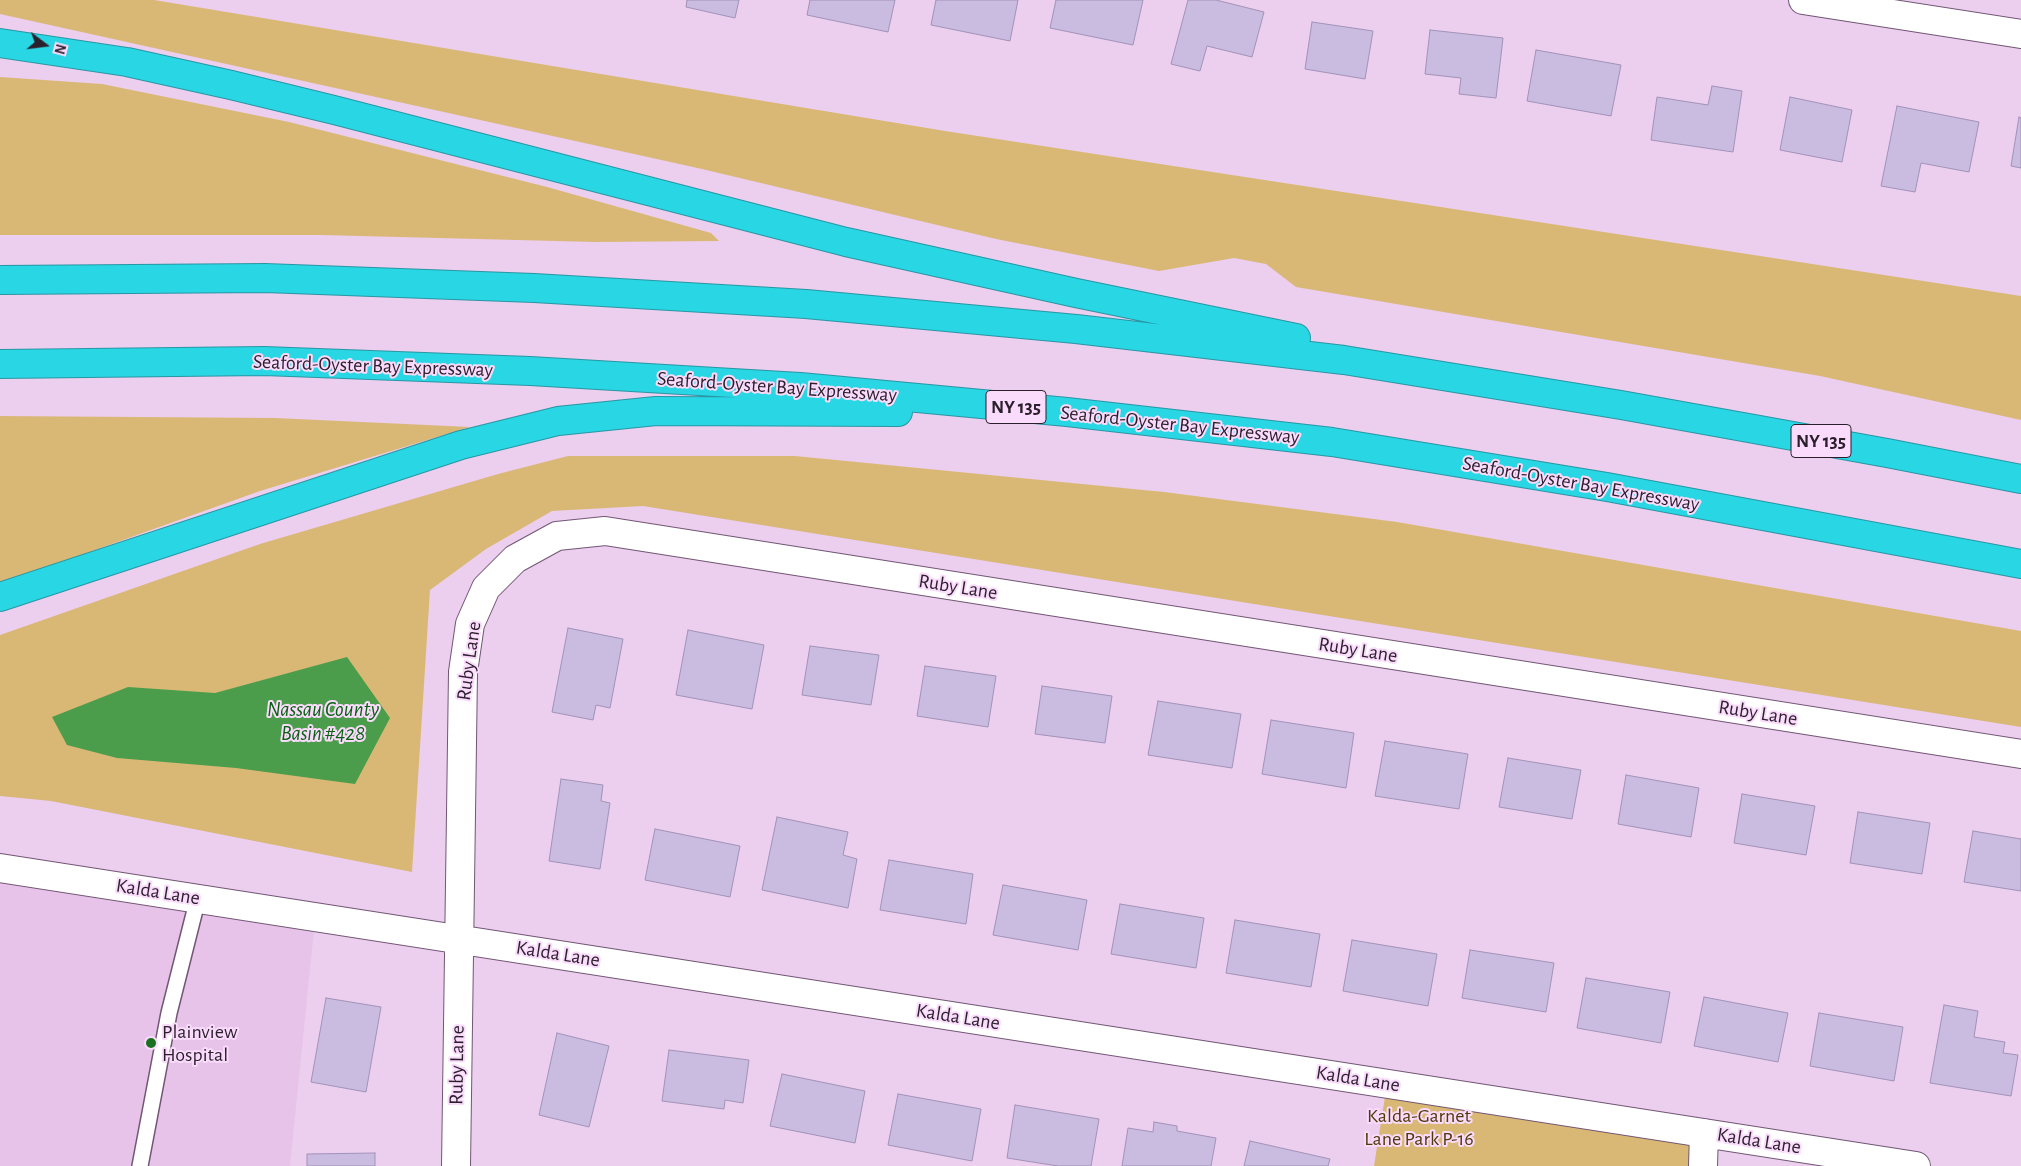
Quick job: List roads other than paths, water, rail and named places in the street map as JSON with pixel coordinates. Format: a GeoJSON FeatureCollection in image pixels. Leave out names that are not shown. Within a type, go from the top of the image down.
{"type":"FeatureCollection","features":[{"type":"Feature","properties":{"kind":"highway"},"geometry":{"type":"LineString","coordinates":[[0,43],[127,62],[231,85],[866,246],[1085,295],[1621,406]]}},
{"type":"Feature","properties":{"kind":"highway","name":"NY 135"},"geometry":{"type":"LineString","coordinates":[[0,280],[265,278],[534,288],[806,304],[1076,329],[1344,360],[1621,406],[1887,453],[2021,479]]}},
{"type":"Feature","properties":{"kind":"highway","name":"Seaford-Oyster Bay Expressway"},"geometry":{"type":"LineString","coordinates":[[0,364],[264,362],[530,371],[800,386],[1067,412],[1332,442],[1607,487],[2021,564]]}},
{"type":"Feature","properties":{"kind":"highway"},"geometry":{"type":"LineString","coordinates":[[0,597],[461,445],[558,421],[656,411],[1067,412]]}},
{"type":"Feature","properties":{"kind":"street"},"geometry":{"type":"LineString","coordinates":[[1803,0],[2021,34]]}},
{"type":"Feature","properties":{"kind":"street","name":"Ruby Lane"},"geometry":{"type":"LineString","coordinates":[[456,1166],[463,672],[470,624],[486,588],[515,559],[557,536],[605,531],[2021,754]]}},
{"type":"Feature","properties":{"kind":"street","name":"Kalda Lane"},"geometry":{"type":"LineString","coordinates":[[0,868],[1916,1166]]}},
{"type":"Feature","properties":{"kind":"street"},"geometry":{"type":"LineString","coordinates":[[1703,1166],[1704,1133]]}},
{"type":"Feature","properties":{"kind":"lane"},"geometry":{"type":"LineString","coordinates":[[140,1166],[169,1013],[198,898]]}},
{"type":"Feature","properties":{"kind":"water","name":"Nassau County Basin #428"},"geometry":{"type":"Polygon","coordinates":[[[347,657],[390,718],[355,784],[236,768],[117,758],[67,745],[52,717],[128,687],[215,693],[347,657]]]}},
{"type":"Feature","properties":{"kind":"place","name":"Plainview Hospital"},"geometry":{"type":"Point","coordinates":[151,1043]}},
{"type":"Feature","properties":{"kind":"park label","name":"Kalda-Garnet Lane Park P-16"},"geometry":{"type":"Point","coordinates":[1419,1128]}}]}
